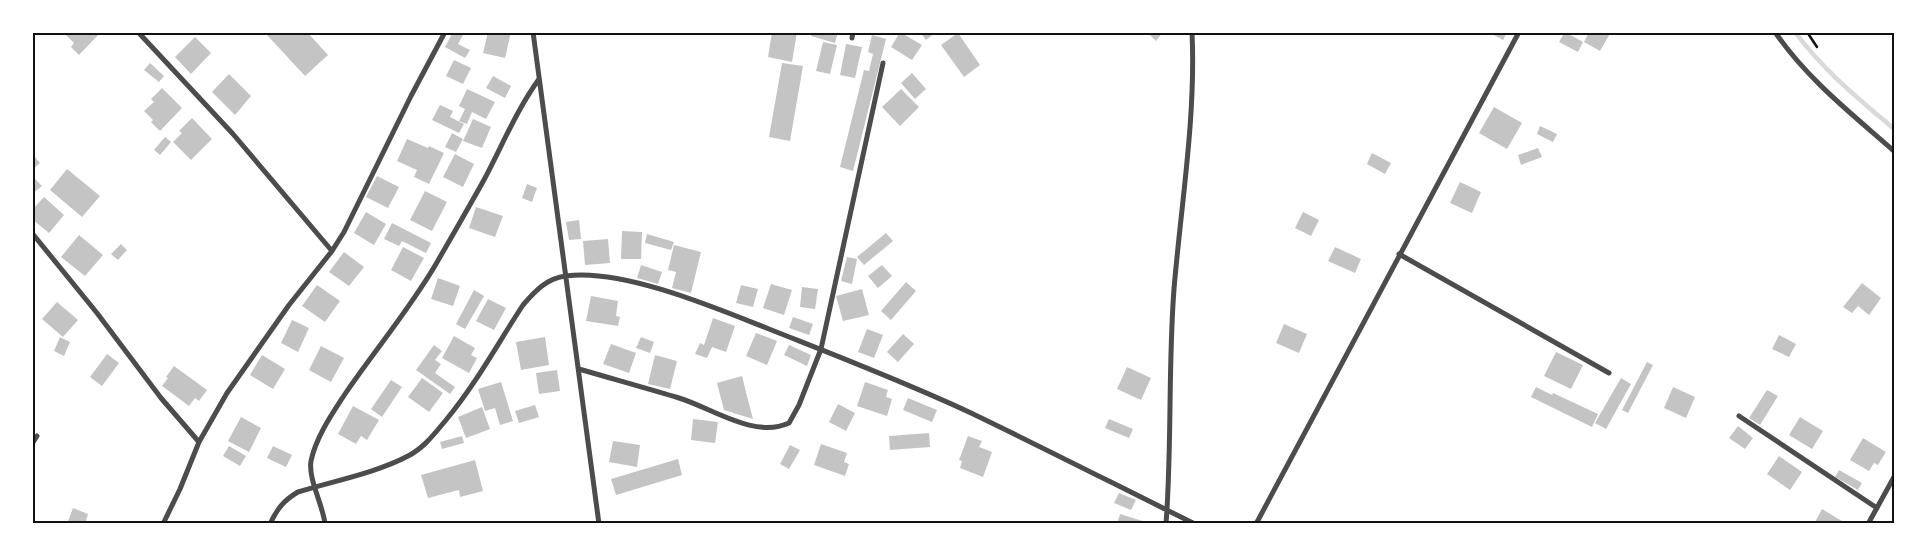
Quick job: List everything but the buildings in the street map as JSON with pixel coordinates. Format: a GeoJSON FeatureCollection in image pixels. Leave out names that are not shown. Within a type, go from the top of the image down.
{"type":"FeatureCollection","features":[{"type":"Feature","properties":{"kind":"street"},"geometry":{"type":"LineString","coordinates":[[138,32],[233,134],[332,251]]}},
{"type":"Feature","properties":{"kind":"street"},"geometry":{"type":"LineString","coordinates":[[163,524],[180,489],[198,442],[227,393],[261,343],[332,251],[446,32]]}},
{"type":"Feature","properties":{"kind":"street"},"geometry":{"type":"LineString","coordinates":[[534,32],[564,276],[579,369],[599,524]]}},
{"type":"Feature","properties":{"kind":"street"},"geometry":{"type":"LineString","coordinates":[[1166,524],[1174,289],[1189,130],[1192,32]]}},
{"type":"Feature","properties":{"kind":"street"},"geometry":{"type":"LineString","coordinates":[[1256,524],[1519,32]]}},
{"type":"Feature","properties":{"kind":"street"},"geometry":{"type":"LineString","coordinates":[[1775,32],[1786,49],[1817,83],[1894,151]]}},
{"type":"Feature","properties":{"kind":"street"},"geometry":{"type":"LineString","coordinates":[[579,369],[681,398],[735,421],[754,425],[775,426],[784,425],[793,418],[821,350],[883,63]]}},
{"type":"Feature","properties":{"kind":"street"},"geometry":{"type":"LineString","coordinates":[[325,524],[310,471],[314,450],[334,411],[368,361],[400,320],[436,264],[485,178],[524,100],[539,79]]}},
{"type":"Feature","properties":{"kind":"street"},"geometry":{"type":"LineString","coordinates":[[32,233],[97,313],[161,398],[198,442]]}},
{"type":"Feature","properties":{"kind":"street"},"geometry":{"type":"LineString","coordinates":[[1399,254],[1609,373]]}},
{"type":"Feature","properties":{"kind":"street"},"geometry":{"type":"LineString","coordinates":[[270,524],[278,508],[286,499],[298,492],[389,464],[408,456],[420,448],[459,404],[523,304],[533,293],[542,285],[564,276],[593,275],[616,278],[664,291],[736,316],[878,372],[970,412],[1195,524]]}},
{"type":"Feature","properties":{"kind":"street"},"geometry":{"type":"LineString","coordinates":[[1739,416],[1877,508]]}},
{"type":"Feature","properties":{"kind":"street"},"geometry":{"type":"LineString","coordinates":[[32,444],[37,436]]}},
{"type":"Feature","properties":{"kind":"street"},"geometry":{"type":"LineString","coordinates":[[1868,524],[1894,477]]}},
{"type":"Feature","properties":{"kind":"path"},"geometry":{"type":"LineString","coordinates":[[1807,32],[1817,47]]}},
{"type":"Feature","properties":{"kind":"waterway"},"geometry":{"type":"LineString","coordinates":[[1795,32],[1829,71],[1894,129]]}}]}
